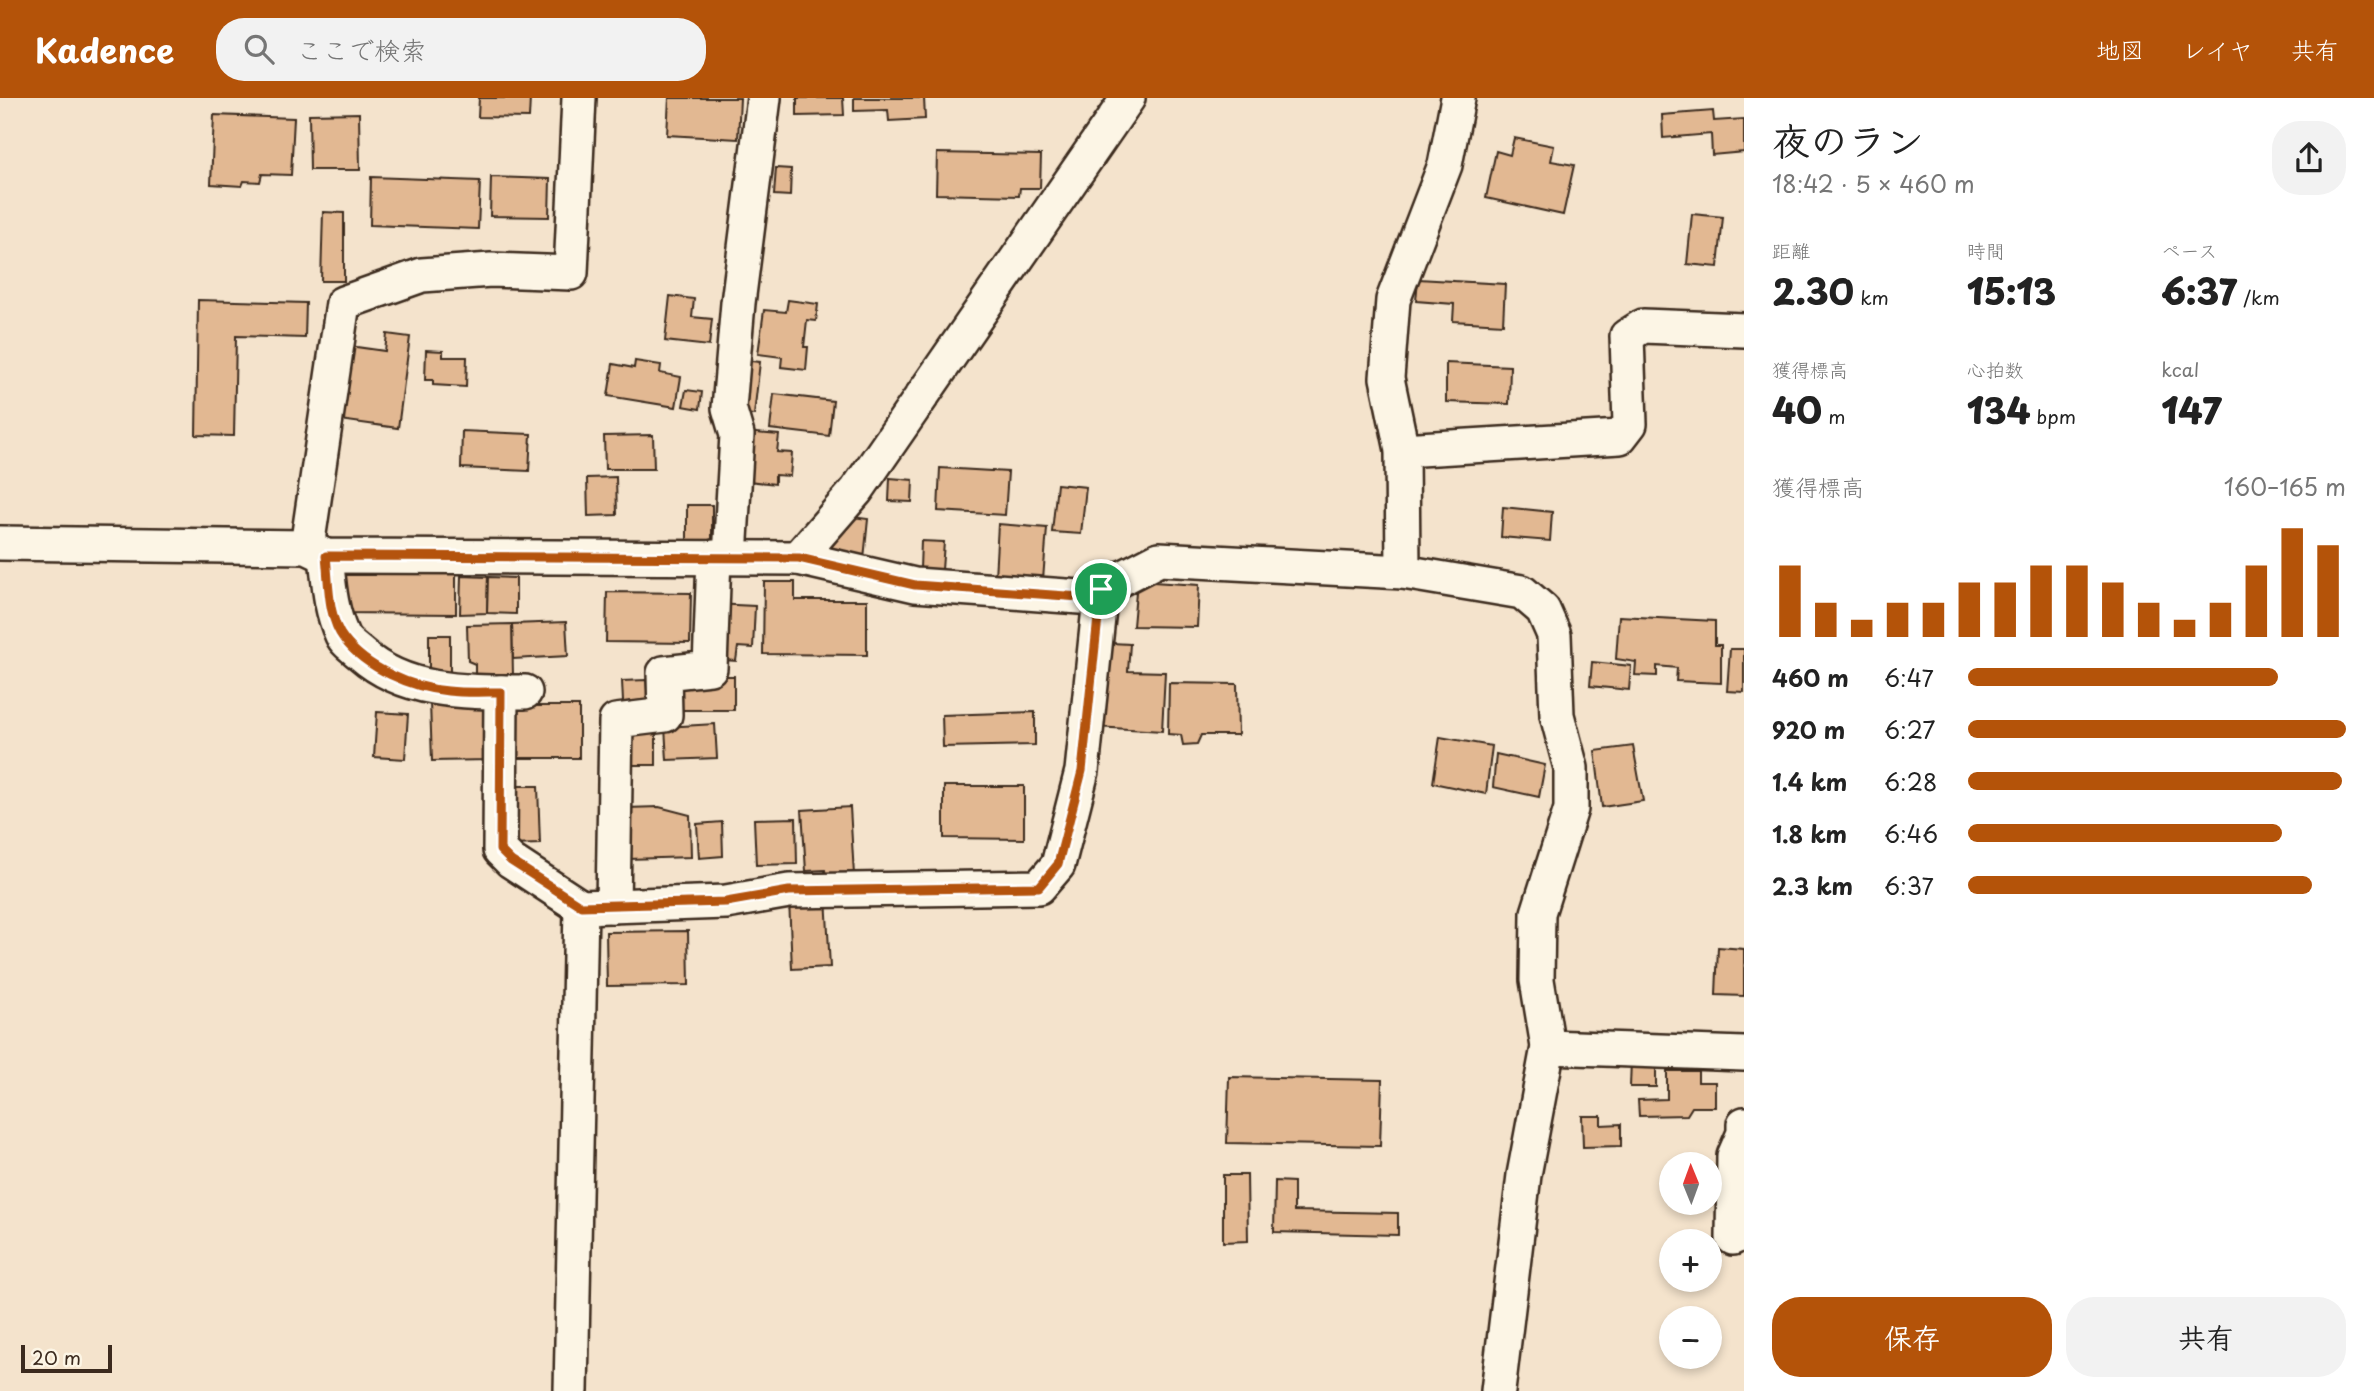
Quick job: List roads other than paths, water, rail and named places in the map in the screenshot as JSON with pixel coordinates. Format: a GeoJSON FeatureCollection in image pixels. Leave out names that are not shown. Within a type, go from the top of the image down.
{"type":"FeatureCollection","features":[{"type":"Feature","properties":{"kind":"street"},"geometry":{"type":"LineString","coordinates":[[579,98],[571,273],[491,270],[422,275],[343,303],[317,552],[331,607],[343,638],[373,665],[405,680],[446,691],[513,692],[500,850],[511,861],[597,906],[726,902],[789,891],[1039,887],[1058,864],[1082,771],[1101,589]]}},
{"type":"Feature","properties":{"kind":"street"},"geometry":{"type":"LineString","coordinates":[[571,1391],[597,906],[616,721],[665,715],[664,673],[710,668],[737,435],[729,408],[738,303],[764,98]]}},
{"type":"Feature","properties":{"kind":"street"},"geometry":{"type":"LineString","coordinates":[[799,558],[857,490],[1128,98]]}},
{"type":"Feature","properties":{"kind":"street"},"geometry":{"type":"LineString","coordinates":[[1403,572],[1402,450],[1387,378],[1393,300],[1445,165],[1458,98]]}},
{"type":"Feature","properties":{"kind":"street"},"geometry":{"type":"LineString","coordinates":[[1402,450],[1620,437],[1630,424],[1627,336],[1643,326],[1744,330]]}},
{"type":"Feature","properties":{"kind":"street"},"geometry":{"type":"LineString","coordinates":[[0,543],[317,552],[799,558],[915,585],[1080,597],[1158,559],[1403,572],[1522,592],[1543,610],[1554,635],[1557,715],[1571,768],[1571,809],[1538,913],[1537,980],[1548,1047],[1524,1175],[1498,1391]]}},
{"type":"Feature","properties":{"kind":"street"},"geometry":{"type":"LineString","coordinates":[[1548,1047],[1744,1054]]}},
{"type":"Feature","properties":{"kind":"street"},"geometry":{"type":"LineString","coordinates":[[1733,1238],[1734,1156],[1744,1133],[1744,1124]]}}]}
